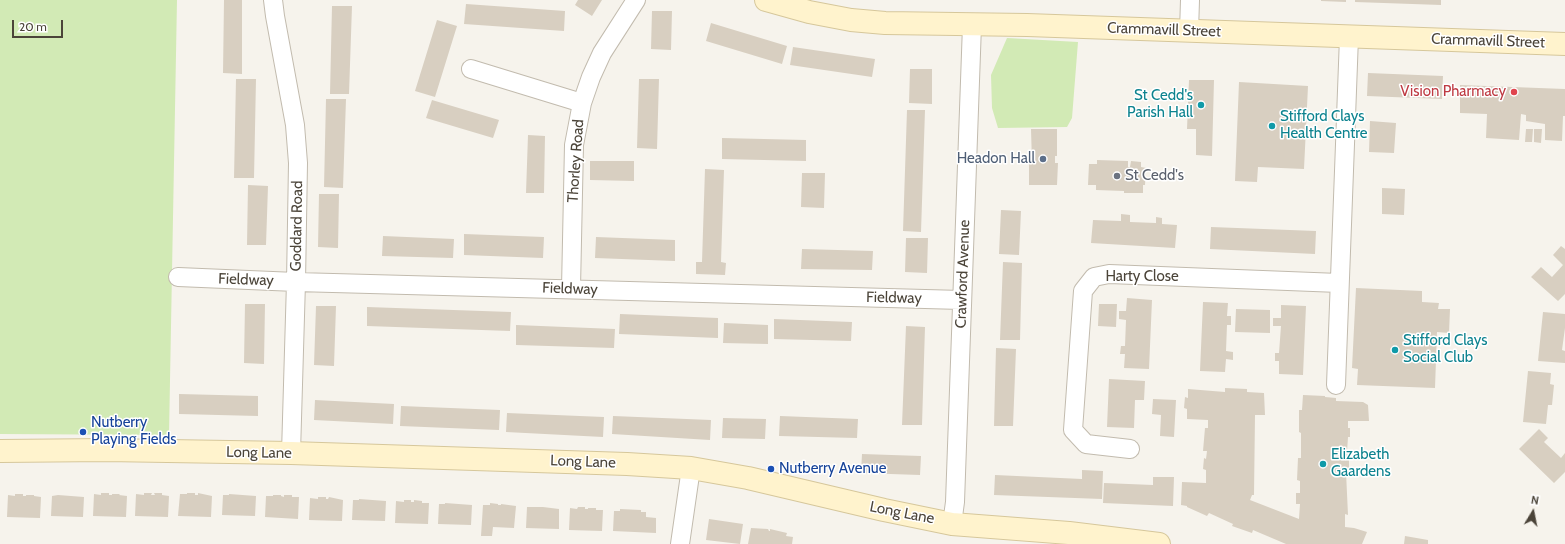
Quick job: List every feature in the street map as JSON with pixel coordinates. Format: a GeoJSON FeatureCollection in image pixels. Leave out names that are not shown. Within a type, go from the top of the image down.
{"type":"FeatureCollection","features":[{"type":"Feature","properties":{"kind":"street","name":"Goddard Road"},"geometry":{"type":"LineString","coordinates":[[273,0],[277,30],[295,125],[298,163],[291,453]]}},
{"type":"Feature","properties":{"kind":"street","name":"Thorley Road"},"geometry":{"type":"LineString","coordinates":[[571,288],[574,145],[582,102],[602,53],[636,0]]}},
{"type":"Feature","properties":{"kind":"street","name":"Crammavill Street"},"geometry":{"type":"LineString","coordinates":[[767,0],[809,12],[851,20],[885,22],[1565,44]]}},
{"type":"Feature","properties":{"kind":"street"},"geometry":{"type":"LineString","coordinates":[[1189,32],[1190,0]]}},
{"type":"Feature","properties":{"kind":"street","name":"Crawford Avenue"},"geometry":{"type":"LineString","coordinates":[[952,524],[955,502],[972,25]]}},
{"type":"Feature","properties":{"kind":"street"},"geometry":{"type":"LineString","coordinates":[[1336,385],[1349,37]]}},
{"type":"Feature","properties":{"kind":"street"},"geometry":{"type":"LineString","coordinates":[[471,69],[582,102]]}},
{"type":"Feature","properties":{"kind":"street","name":"Harty Close"},"geometry":{"type":"LineString","coordinates":[[1130,449],[1086,444],[1074,430],[1082,290],[1094,277],[1109,274],[1339,283]]}},
{"type":"Feature","properties":{"kind":"street","name":"Fieldway"},"geometry":{"type":"LineString","coordinates":[[178,277],[296,282],[571,288],[962,300]]}},
{"type":"Feature","properties":{"kind":"street","name":"Long Lane"},"geometry":{"type":"LineString","coordinates":[[0,451],[106,450],[291,453],[620,464],[691,468],[748,478],[884,510],[952,524],[1069,533],[1159,544]]}},
{"type":"Feature","properties":{"kind":"street"},"geometry":{"type":"LineString","coordinates":[[680,544],[691,468]]}},
{"type":"Feature","properties":{"kind":"green space"},"geometry":{"type":"Polygon","coordinates":[[[0,0],[177,0],[169,435],[0,434],[0,0]]]}},
{"type":"Feature","properties":{"kind":"green space"},"geometry":{"type":"Polygon","coordinates":[[[1007,38],[1078,42],[1072,118],[1067,127],[998,128],[992,108],[991,75],[1007,38]]]}},
{"type":"Feature","properties":{"kind":"building"},"geometry":{"type":"Polygon","coordinates":[[[224,0],[242,0],[242,74],[223,73],[224,0]]]}},
{"type":"Feature","properties":{"kind":"building"},"geometry":{"type":"Polygon","coordinates":[[[578,0],[602,0],[592,16],[575,5],[578,0]]]}},
{"type":"Feature","properties":{"kind":"building"},"geometry":{"type":"Polygon","coordinates":[[[1346,0],[1346,2],[1321,1],[1346,0]]]}},
{"type":"Feature","properties":{"kind":"building"},"geometry":{"type":"Polygon","coordinates":[[[1355,0],[1441,0],[1441,5],[1355,2],[1355,0]]]}},
{"type":"Feature","properties":{"kind":"building"},"geometry":{"type":"Polygon","coordinates":[[[466,4],[565,11],[564,31],[464,24],[466,4]]]}},
{"type":"Feature","properties":{"kind":"building"},"geometry":{"type":"Polygon","coordinates":[[[332,6],[352,6],[349,94],[330,94],[332,6]]]}},
{"type":"Feature","properties":{"kind":"building"},"geometry":{"type":"Polygon","coordinates":[[[652,11],[672,11],[671,50],[651,49],[652,11]]]}},
{"type":"Feature","properties":{"kind":"building"},"geometry":{"type":"Polygon","coordinates":[[[437,20],[457,26],[435,97],[415,91],[437,20]]]}},
{"type":"Feature","properties":{"kind":"building"},"geometry":{"type":"Polygon","coordinates":[[[711,23],[787,46],[782,64],[706,41],[711,23]]]}},
{"type":"Feature","properties":{"kind":"building"},"geometry":{"type":"Polygon","coordinates":[[[793,47],[875,59],[872,77],[790,65],[793,47]]]}},
{"type":"Feature","properties":{"kind":"building"},"geometry":{"type":"Polygon","coordinates":[[[910,69],[932,69],[932,104],[909,103],[910,69]]]}},
{"type":"Feature","properties":{"kind":"building"},"geometry":{"type":"Polygon","coordinates":[[[1368,73],[1443,76],[1442,99],[1367,96],[1368,73]]]}},
{"type":"Feature","properties":{"kind":"building"},"geometry":{"type":"Polygon","coordinates":[[[236,79],[256,79],[254,178],[234,178],[236,79]]]}},
{"type":"Feature","properties":{"kind":"building"},"geometry":{"type":"Polygon","coordinates":[[[639,79],[659,79],[657,149],[637,148],[639,79]]]}},
{"type":"Feature","properties":{"kind":"building","name":"St Cedd's Parish Hall"},"geometry":{"type":"Polygon","coordinates":[[[1189,80],[1214,80],[1212,156],[1196,155],[1196,129],[1187,129],[1189,80]]]}},
{"type":"Feature","properties":{"kind":"building","name":"Stifford Clays Health Centre"},"geometry":{"type":"Polygon","coordinates":[[[1239,82],[1308,86],[1304,169],[1258,167],[1257,182],[1235,181],[1239,82]]]}},
{"type":"Feature","properties":{"kind":"building"},"geometry":{"type":"Polygon","coordinates":[[[1460,85],[1565,89],[1565,116],[1563,116],[1562,141],[1545,140],[1545,124],[1526,121],[1526,115],[1521,114],[1519,140],[1486,138],[1487,114],[1460,113],[1460,85]]]}},
{"type":"Feature","properties":{"kind":"building"},"geometry":{"type":"Polygon","coordinates":[[[326,99],[346,99],[343,188],[324,187],[326,99]]]}},
{"type":"Feature","properties":{"kind":"building"},"geometry":{"type":"Polygon","coordinates":[[[432,100],[499,120],[493,138],[426,118],[432,100]]]}},
{"type":"Feature","properties":{"kind":"building"},"geometry":{"type":"Polygon","coordinates":[[[907,110],[925,110],[921,232],[903,231],[907,110]]]}},
{"type":"Feature","properties":{"kind":"building"},"geometry":{"type":"Polygon","coordinates":[[[1370,121],[1396,123],[1394,153],[1369,152],[1370,121]]]}},
{"type":"Feature","properties":{"kind":"building","name":"Headon Hall"},"geometry":{"type":"Polygon","coordinates":[[[1031,129],[1057,129],[1057,156],[1055,156],[1055,163],[1058,163],[1057,185],[1029,185],[1029,163],[1032,163],[1031,129]]]}},
{"type":"Feature","properties":{"kind":"building"},"geometry":{"type":"Polygon","coordinates":[[[1526,129],[1533,129],[1532,142],[1525,142],[1526,129]]]}},
{"type":"Feature","properties":{"kind":"building"},"geometry":{"type":"Polygon","coordinates":[[[1534,129],[1542,129],[1541,143],[1534,142],[1534,129]]]}},
{"type":"Feature","properties":{"kind":"building"},"geometry":{"type":"Polygon","coordinates":[[[528,135],[545,136],[544,193],[526,193],[528,135]]]}},
{"type":"Feature","properties":{"kind":"building"},"geometry":{"type":"Polygon","coordinates":[[[722,138],[806,140],[806,161],[722,159],[722,138]]]}},
{"type":"Feature","properties":{"kind":"building","name":"St Cedd's"},"geometry":{"type":"Polygon","coordinates":[[[1097,160],[1128,161],[1128,167],[1130,167],[1131,161],[1141,162],[1141,167],[1146,168],[1143,193],[1124,193],[1124,191],[1096,190],[1096,185],[1088,185],[1089,164],[1097,164],[1097,160]]]}},
{"type":"Feature","properties":{"kind":"building"},"geometry":{"type":"Polygon","coordinates":[[[590,161],[634,161],[634,181],[590,180],[590,161]]]}},
{"type":"Feature","properties":{"kind":"building"},"geometry":{"type":"Polygon","coordinates":[[[705,169],[724,170],[721,262],[726,263],[725,275],[696,274],[696,262],[702,262],[705,169]]]}},
{"type":"Feature","properties":{"kind":"building"},"geometry":{"type":"Polygon","coordinates":[[[802,173],[825,173],[824,208],[801,207],[802,173]]]}},
{"type":"Feature","properties":{"kind":"building"},"geometry":{"type":"Polygon","coordinates":[[[248,185],[268,186],[266,245],[247,245],[248,185]]]}},
{"type":"Feature","properties":{"kind":"building"},"geometry":{"type":"Polygon","coordinates":[[[1382,188],[1405,189],[1404,215],[1382,214],[1382,188]]]}},
{"type":"Feature","properties":{"kind":"building"},"geometry":{"type":"Polygon","coordinates":[[[319,194],[339,194],[338,248],[318,247],[319,194]]]}},
{"type":"Feature","properties":{"kind":"building"},"geometry":{"type":"Polygon","coordinates":[[[1001,210],[1021,211],[1019,255],[999,254],[1001,210]]]}},
{"type":"Feature","properties":{"kind":"building"},"geometry":{"type":"Polygon","coordinates":[[[1121,214],[1130,215],[1130,222],[1156,223],[1156,217],[1162,218],[1162,224],[1177,225],[1175,248],[1091,243],[1093,220],[1121,221],[1121,214]]]}},
{"type":"Feature","properties":{"kind":"building"},"geometry":{"type":"Polygon","coordinates":[[[1211,227],[1316,231],[1315,254],[1210,249],[1211,227]]]}},
{"type":"Feature","properties":{"kind":"building"},"geometry":{"type":"Polygon","coordinates":[[[464,234],[544,237],[543,258],[464,255],[464,234]]]}},
{"type":"Feature","properties":{"kind":"building"},"geometry":{"type":"Polygon","coordinates":[[[383,236],[454,239],[453,258],[382,256],[383,236]]]}},
{"type":"Feature","properties":{"kind":"building"},"geometry":{"type":"Polygon","coordinates":[[[596,237],[675,240],[675,261],[595,258],[596,237]]]}},
{"type":"Feature","properties":{"kind":"building"},"geometry":{"type":"Polygon","coordinates":[[[906,238],[928,238],[927,273],[905,272],[906,238]]]}},
{"type":"Feature","properties":{"kind":"building"},"geometry":{"type":"Polygon","coordinates":[[[1561,246],[1565,249],[1565,294],[1558,301],[1531,277],[1541,267],[1552,277],[1563,265],[1553,255],[1561,246]]]}},
{"type":"Feature","properties":{"kind":"building"},"geometry":{"type":"Polygon","coordinates":[[[802,249],[873,251],[872,270],[801,269],[802,249]]]}},
{"type":"Feature","properties":{"kind":"building"},"geometry":{"type":"Polygon","coordinates":[[[1003,262],[1022,263],[1020,340],[1000,340],[1003,262]]]}},
{"type":"Feature","properties":{"kind":"building","name":"Stifford Clays Social Club"},"geometry":{"type":"Polygon","coordinates":[[[1356,288],[1422,291],[1422,302],[1439,303],[1438,309],[1450,309],[1449,333],[1437,332],[1435,388],[1357,385],[1358,369],[1352,368],[1356,288]]]}},
{"type":"Feature","properties":{"kind":"building"},"geometry":{"type":"Polygon","coordinates":[[[1127,298],[1152,300],[1149,369],[1124,368],[1125,354],[1120,354],[1121,346],[1125,346],[1126,320],[1119,319],[1119,311],[1126,311],[1127,298]]]}},
{"type":"Feature","properties":{"kind":"building"},"geometry":{"type":"Polygon","coordinates":[[[1203,302],[1228,303],[1227,316],[1231,316],[1231,325],[1227,325],[1226,351],[1233,352],[1233,360],[1226,359],[1225,372],[1200,371],[1203,302]]]}},
{"type":"Feature","properties":{"kind":"building"},"geometry":{"type":"Polygon","coordinates":[[[245,304],[265,304],[264,364],[244,363],[245,304]]]}},
{"type":"Feature","properties":{"kind":"building"},"geometry":{"type":"Polygon","coordinates":[[[1099,304],[1117,304],[1116,327],[1098,326],[1099,304]]]}},
{"type":"Feature","properties":{"kind":"building"},"geometry":{"type":"Polygon","coordinates":[[[1281,305],[1306,306],[1303,375],[1279,374],[1279,361],[1275,361],[1275,353],[1279,353],[1281,326],[1273,326],[1273,318],[1281,318],[1281,305]]]}},
{"type":"Feature","properties":{"kind":"building"},"geometry":{"type":"Polygon","coordinates":[[[316,306],[336,306],[334,366],[314,365],[316,306]]]}},
{"type":"Feature","properties":{"kind":"building"},"geometry":{"type":"Polygon","coordinates":[[[367,307],[511,312],[510,331],[367,326],[367,307]]]}},
{"type":"Feature","properties":{"kind":"building"},"geometry":{"type":"Polygon","coordinates":[[[1236,309],[1270,310],[1270,333],[1235,332],[1236,309]]]}},
{"type":"Feature","properties":{"kind":"building"},"geometry":{"type":"Polygon","coordinates":[[[1543,312],[1565,314],[1562,350],[1565,351],[1565,363],[1538,361],[1543,312]]]}},
{"type":"Feature","properties":{"kind":"building"},"geometry":{"type":"Polygon","coordinates":[[[620,314],[718,318],[718,338],[619,334],[620,314]]]}},
{"type":"Feature","properties":{"kind":"building"},"geometry":{"type":"Polygon","coordinates":[[[774,319],[852,322],[851,341],[774,339],[774,319]]]}},
{"type":"Feature","properties":{"kind":"building"},"geometry":{"type":"Polygon","coordinates":[[[724,323],[768,325],[768,344],[723,343],[724,323]]]}},
{"type":"Feature","properties":{"kind":"building"},"geometry":{"type":"Polygon","coordinates":[[[516,325],[615,329],[614,348],[516,345],[516,325]]]}},
{"type":"Feature","properties":{"kind":"building"},"geometry":{"type":"Polygon","coordinates":[[[906,326],[925,327],[922,425],[902,425],[906,326]]]}},
{"type":"Feature","properties":{"kind":"building"},"geometry":{"type":"Polygon","coordinates":[[[996,348],[1016,349],[1013,426],[994,426],[996,348]]]}},
{"type":"Feature","properties":{"kind":"building"},"geometry":{"type":"Polygon","coordinates":[[[1528,371],[1551,373],[1550,384],[1554,385],[1552,405],[1548,405],[1546,424],[1523,422],[1528,371]]]}},
{"type":"Feature","properties":{"kind":"building"},"geometry":{"type":"Polygon","coordinates":[[[1109,379],[1145,381],[1144,400],[1135,400],[1134,428],[1107,427],[1109,379]]]}},
{"type":"Feature","properties":{"kind":"building","name":"Elizabeth Gaardens"},"geometry":{"type":"Polygon","coordinates":[[[1225,388],[1247,389],[1247,392],[1264,393],[1265,415],[1255,415],[1254,495],[1252,495],[1250,500],[1299,519],[1300,504],[1296,504],[1296,493],[1300,493],[1300,481],[1297,480],[1298,458],[1301,458],[1299,410],[1302,410],[1303,395],[1325,396],[1336,398],[1336,401],[1363,402],[1368,405],[1369,421],[1348,421],[1348,428],[1350,428],[1347,452],[1349,452],[1349,472],[1346,472],[1348,515],[1345,514],[1345,527],[1367,532],[1362,544],[1286,544],[1253,530],[1252,533],[1232,526],[1233,524],[1209,513],[1207,516],[1187,506],[1181,505],[1182,482],[1206,483],[1206,470],[1203,469],[1204,458],[1206,459],[1207,451],[1203,451],[1205,428],[1208,428],[1208,420],[1187,419],[1187,409],[1184,408],[1185,397],[1188,398],[1188,389],[1225,392],[1225,388]]]}},
{"type":"Feature","properties":{"kind":"building"},"geometry":{"type":"Polygon","coordinates":[[[179,394],[258,396],[258,416],[179,414],[179,394]]]}},
{"type":"Feature","properties":{"kind":"building"},"geometry":{"type":"Polygon","coordinates":[[[1153,399],[1176,400],[1174,437],[1160,436],[1161,415],[1152,414],[1153,399]]]}},
{"type":"Feature","properties":{"kind":"building"},"geometry":{"type":"Polygon","coordinates":[[[315,400],[394,404],[393,424],[314,420],[315,400]]]}},
{"type":"Feature","properties":{"kind":"building"},"geometry":{"type":"Polygon","coordinates":[[[401,406],[500,410],[499,430],[400,426],[401,406]]]}},
{"type":"Feature","properties":{"kind":"building"},"geometry":{"type":"Polygon","coordinates":[[[507,413],[604,417],[603,437],[506,432],[507,413]]]}},
{"type":"Feature","properties":{"kind":"building"},"geometry":{"type":"Polygon","coordinates":[[[613,416],[711,420],[710,440],[612,434],[613,416]]]}},
{"type":"Feature","properties":{"kind":"building"},"geometry":{"type":"Polygon","coordinates":[[[780,416],[858,419],[857,438],[779,436],[780,416]]]}},
{"type":"Feature","properties":{"kind":"building"},"geometry":{"type":"Polygon","coordinates":[[[723,418],[766,419],[765,439],[722,438],[723,418]]]}},
{"type":"Feature","properties":{"kind":"building"},"geometry":{"type":"Polygon","coordinates":[[[1539,429],[1548,438],[1544,442],[1561,458],[1565,453],[1565,472],[1554,483],[1519,449],[1539,429]]]}},
{"type":"Feature","properties":{"kind":"building"},"geometry":{"type":"Polygon","coordinates":[[[862,454],[921,456],[920,475],[861,473],[862,454]]]}},
{"type":"Feature","properties":{"kind":"building"},"geometry":{"type":"Polygon","coordinates":[[[1082,470],[1103,471],[1102,499],[994,495],[995,475],[1082,479],[1082,470]]]}},
{"type":"Feature","properties":{"kind":"building"},"geometry":{"type":"Polygon","coordinates":[[[1153,477],[1174,477],[1173,506],[1103,503],[1104,483],[1153,485],[1153,477]]]}},
{"type":"Feature","properties":{"kind":"building"},"geometry":{"type":"Polygon","coordinates":[[[101,493],[127,496],[126,517],[93,516],[94,494],[101,495],[101,493]]]}},
{"type":"Feature","properties":{"kind":"building"},"geometry":{"type":"Polygon","coordinates":[[[144,493],[152,493],[151,495],[155,495],[154,493],[162,493],[162,495],[169,496],[168,517],[135,516],[136,494],[144,495],[144,493]]]}},
{"type":"Feature","properties":{"kind":"building"},"geometry":{"type":"Polygon","coordinates":[[[195,493],[195,495],[198,495],[198,493],[212,496],[211,517],[178,516],[180,494],[195,493]]]}},
{"type":"Feature","properties":{"kind":"building"},"geometry":{"type":"Polygon","coordinates":[[[15,494],[41,497],[40,518],[7,517],[8,495],[15,496],[15,494]]]}},
{"type":"Feature","properties":{"kind":"building"},"geometry":{"type":"Polygon","coordinates":[[[223,495],[256,496],[255,516],[222,515],[223,495]]]}},
{"type":"Feature","properties":{"kind":"building"},"geometry":{"type":"Polygon","coordinates":[[[281,495],[284,497],[284,495],[292,495],[292,497],[299,497],[298,519],[265,517],[266,496],[281,495]]]}},
{"type":"Feature","properties":{"kind":"building"},"geometry":{"type":"Polygon","coordinates":[[[52,496],[84,497],[83,517],[51,516],[52,496]]]}},
{"type":"Feature","properties":{"kind":"building"},"geometry":{"type":"Polygon","coordinates":[[[318,497],[326,497],[326,499],[328,499],[329,497],[343,500],[342,521],[309,520],[310,498],[318,499],[318,497]]]}},
{"type":"Feature","properties":{"kind":"building"},"geometry":{"type":"Polygon","coordinates":[[[353,500],[386,501],[385,521],[352,520],[353,500]]]}},
{"type":"Feature","properties":{"kind":"building"},"geometry":{"type":"Polygon","coordinates":[[[404,500],[429,503],[428,524],[395,523],[396,501],[404,502],[404,500]]]}},
{"type":"Feature","properties":{"kind":"building"},"geometry":{"type":"Polygon","coordinates":[[[490,503],[516,506],[514,528],[493,527],[492,536],[481,536],[483,505],[490,505],[490,503]]]}},
{"type":"Feature","properties":{"kind":"building"},"geometry":{"type":"Polygon","coordinates":[[[439,504],[472,505],[471,525],[438,524],[439,504]]]}},
{"type":"Feature","properties":{"kind":"building"},"geometry":{"type":"Polygon","coordinates":[[[527,507],[559,509],[559,529],[526,528],[527,507]]]}},
{"type":"Feature","properties":{"kind":"building"},"geometry":{"type":"Polygon","coordinates":[[[578,507],[603,510],[602,531],[569,530],[570,508],[577,509],[578,507]]]}},
{"type":"Feature","properties":{"kind":"building"},"geometry":{"type":"Polygon","coordinates":[[[620,509],[641,510],[641,512],[646,512],[646,517],[656,518],[656,533],[613,531],[614,511],[620,511],[620,509]]]}},
{"type":"Feature","properties":{"kind":"building"},"geometry":{"type":"Polygon","coordinates":[[[709,519],[743,524],[740,544],[706,540],[709,519]]]}},
{"type":"Feature","properties":{"kind":"building"},"geometry":{"type":"Polygon","coordinates":[[[751,528],[768,529],[769,531],[770,529],[787,533],[786,536],[793,537],[792,544],[748,544],[751,528]]]}},
{"type":"Feature","properties":{"kind":"building"},"geometry":{"type":"Polygon","coordinates":[[[1405,536],[1428,540],[1428,544],[1404,544],[1405,536]]]}},
{"type":"Feature","properties":{"kind":"place","name":"Vision Pharmacy"},"geometry":{"type":"Point","coordinates":[1514,92]}},
{"type":"Feature","properties":{"kind":"place","name":"St Cedd's Parish Hall"},"geometry":{"type":"Point","coordinates":[1201,105]}},
{"type":"Feature","properties":{"kind":"place","name":"Stifford Clays Health Centre"},"geometry":{"type":"Point","coordinates":[1272,126]}},
{"type":"Feature","properties":{"kind":"place","name":"Headon Hall"},"geometry":{"type":"Point","coordinates":[1043,159]}},
{"type":"Feature","properties":{"kind":"place","name":"St Cedd's"},"geometry":{"type":"Point","coordinates":[1117,176]}},
{"type":"Feature","properties":{"kind":"place","name":"Stifford Clays Social Club"},"geometry":{"type":"Point","coordinates":[1395,350]}},
{"type":"Feature","properties":{"kind":"place","name":"Nutberry Playing Fields"},"geometry":{"type":"Point","coordinates":[83,432]}},
{"type":"Feature","properties":{"kind":"place","name":"Elizabeth Gaardens"},"geometry":{"type":"Point","coordinates":[1323,464]}},
{"type":"Feature","properties":{"kind":"place","name":"Nutberry Avenue"},"geometry":{"type":"Point","coordinates":[771,469]}}]}
